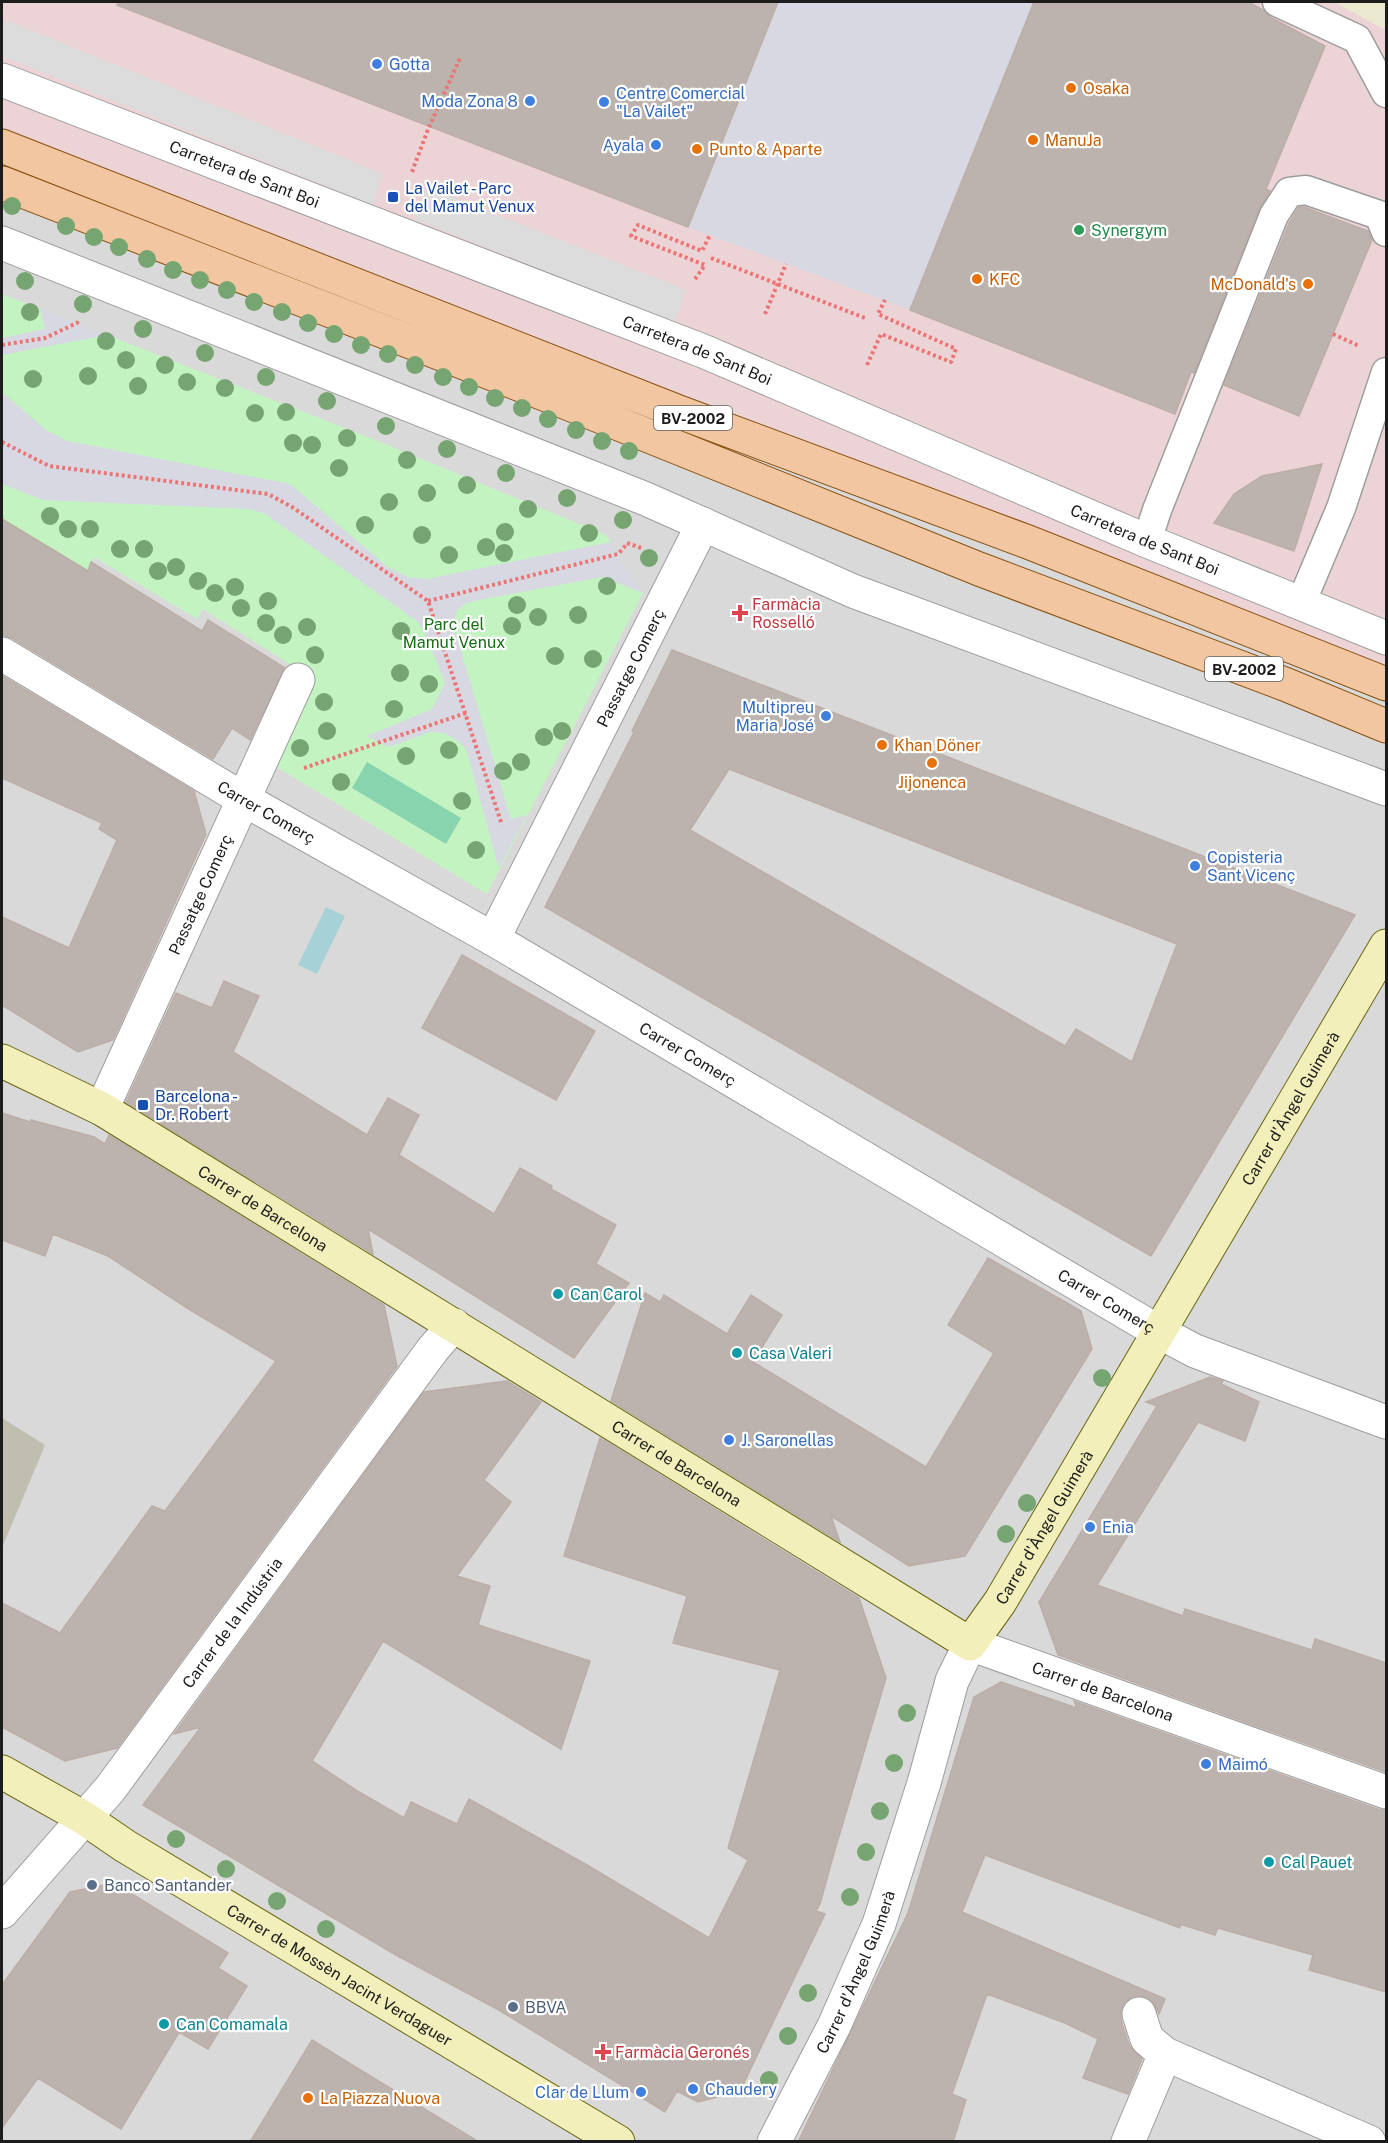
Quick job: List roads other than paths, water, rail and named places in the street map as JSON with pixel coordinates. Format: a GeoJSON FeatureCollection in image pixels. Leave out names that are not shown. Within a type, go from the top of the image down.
{"type":"FeatureCollection","features":[{"type":"Feature","properties":{"kind":"main road","name":"BV-2002"},"geometry":{"type":"LineString","coordinates":[[2,146],[668,408],[1028,542],[1386,684]]}},
{"type":"Feature","properties":{"kind":"main road","name":"BV-2002"},"geometry":{"type":"LineString","coordinates":[[2,183],[558,399],[979,569],[1294,688],[1386,726]]}},
{"type":"Feature","properties":{"kind":"street","name":"Carretera de Sant Boi"},"geometry":{"type":"LineString","coordinates":[[2,80],[703,351],[1147,541],[1386,639]]}},
{"type":"Feature","properties":{"kind":"street"},"geometry":{"type":"LineString","coordinates":[[2,243],[646,499],[854,591],[1386,789]]}},
{"type":"Feature","properties":{"kind":"street","name":"Passatge Comerç"},"geometry":{"type":"LineString","coordinates":[[505,946],[520,882],[703,524]]}},
{"type":"Feature","properties":{"kind":"street","name":"Carrer Comerç"},"geometry":{"type":"LineString","coordinates":[[2,654],[243,799],[505,946],[1159,1332],[1195,1351],[1386,1422]]}},
{"type":"Feature","properties":{"kind":"street","name":"Passatge Comerç"},"geometry":{"type":"LineString","coordinates":[[102,1109],[298,680]]}},
{"type":"Feature","properties":{"kind":"street","name":"Carrer d'Àngel Guimerà"},"geometry":{"type":"LineString","coordinates":[[774,2142],[834,2026],[879,1924],[924,1783],[952,1681],[970,1644],[1000,1602],[1189,1285],[1386,946]]}},
{"type":"Feature","properties":{"kind":"street","name":"Carrer de Barcelona"},"geometry":{"type":"LineString","coordinates":[[2,1061],[102,1109],[970,1644],[1386,1792]]}},
{"type":"Feature","properties":{"kind":"street","name":"Carrer de la Indústria"},"geometry":{"type":"LineString","coordinates":[[2,1912],[110,1789],[454,1325]]}},
{"type":"Feature","properties":{"kind":"street","name":"Carrer de Mossèn Jacint Verdaguer"},"geometry":{"type":"LineString","coordinates":[[2,1772],[84,1818],[125,1846],[618,2142]]}},
{"type":"Feature","properties":{"kind":"street"},"geometry":{"type":"LineString","coordinates":[[1139,2014],[1148,2039],[1165,2054],[1369,2142]]}},
{"type":"Feature","properties":{"kind":"street"},"geometry":{"type":"LineString","coordinates":[[1128,2142],[1165,2054]]}},
{"type":"Feature","properties":{"kind":"lane"},"geometry":{"type":"LineString","coordinates":[[1277,2],[1357,39],[1386,93]]}},
{"type":"Feature","properties":{"kind":"lane"},"geometry":{"type":"LineString","coordinates":[[1147,541],[1157,510],[1274,215],[1289,192],[1306,190],[1379,215],[1386,232]]}},
{"type":"Feature","properties":{"kind":"lane"},"geometry":{"type":"LineString","coordinates":[[1301,603],[1341,508],[1386,372]]}},
{"type":"Feature","properties":{"kind":"water"},"geometry":{"type":"Polygon","coordinates":[[[326,907],[345,916],[317,974],[298,965],[326,907]]]}},
{"type":"Feature","properties":{"kind":"place","name":"Gotta"},"geometry":{"type":"Point","coordinates":[377,64]}},
{"type":"Feature","properties":{"kind":"place","name":"Osaka"},"geometry":{"type":"Point","coordinates":[1071,88]}},
{"type":"Feature","properties":{"kind":"place","name":"Moda Zona 8"},"geometry":{"type":"Point","coordinates":[530,101]}},
{"type":"Feature","properties":{"kind":"place","name":"Centre Comercial \"La Vailet\""},"geometry":{"type":"Point","coordinates":[604,102]}},
{"type":"Feature","properties":{"kind":"place","name":"ManuJa"},"geometry":{"type":"Point","coordinates":[1033,140]}},
{"type":"Feature","properties":{"kind":"place","name":"Ayala"},"geometry":{"type":"Point","coordinates":[656,145]}},
{"type":"Feature","properties":{"kind":"place","name":"Punto & Aparte"},"geometry":{"type":"Point","coordinates":[697,149]}},
{"type":"Feature","properties":{"kind":"place","name":"La Vailet - Parc del Mamut Venux"},"geometry":{"type":"Point","coordinates":[393,197]}},
{"type":"Feature","properties":{"kind":"place","name":"Synergym"},"geometry":{"type":"Point","coordinates":[1079,230]}},
{"type":"Feature","properties":{"kind":"place","name":"KFC"},"geometry":{"type":"Point","coordinates":[977,279]}},
{"type":"Feature","properties":{"kind":"place","name":"McDonald's"},"geometry":{"type":"Point","coordinates":[1308,284]}},
{"type":"Feature","properties":{"kind":"place","name":"Farmàcia Rosselló"},"geometry":{"type":"Point","coordinates":[740,613]}},
{"type":"Feature","properties":{"kind":"place","name":"Multipreu Maria José"},"geometry":{"type":"Point","coordinates":[826,716]}},
{"type":"Feature","properties":{"kind":"place","name":"Khan Döner"},"geometry":{"type":"Point","coordinates":[882,745]}},
{"type":"Feature","properties":{"kind":"place","name":"Jijonenca"},"geometry":{"type":"Point","coordinates":[932,763]}},
{"type":"Feature","properties":{"kind":"place","name":"Copisteria Sant Vicenç"},"geometry":{"type":"Point","coordinates":[1195,866]}},
{"type":"Feature","properties":{"kind":"place","name":"Barcelona - Dr. Robert"},"geometry":{"type":"Point","coordinates":[143,1105]}},
{"type":"Feature","properties":{"kind":"place","name":"Can Carol"},"geometry":{"type":"Point","coordinates":[558,1294]}},
{"type":"Feature","properties":{"kind":"place","name":"Casa Valeri"},"geometry":{"type":"Point","coordinates":[737,1353]}},
{"type":"Feature","properties":{"kind":"place","name":"J. Saronellas"},"geometry":{"type":"Point","coordinates":[729,1440]}},
{"type":"Feature","properties":{"kind":"place","name":"Enia"},"geometry":{"type":"Point","coordinates":[1090,1527]}},
{"type":"Feature","properties":{"kind":"place","name":"Maimó"},"geometry":{"type":"Point","coordinates":[1206,1764]}},
{"type":"Feature","properties":{"kind":"place","name":"Cal Pauet"},"geometry":{"type":"Point","coordinates":[1269,1862]}},
{"type":"Feature","properties":{"kind":"place","name":"Banco Santander"},"geometry":{"type":"Point","coordinates":[92,1885]}},
{"type":"Feature","properties":{"kind":"place","name":"BBVA"},"geometry":{"type":"Point","coordinates":[513,2007]}},
{"type":"Feature","properties":{"kind":"place","name":"Can Comamala"},"geometry":{"type":"Point","coordinates":[164,2024]}},
{"type":"Feature","properties":{"kind":"place","name":"Farmàcia Geronés"},"geometry":{"type":"Point","coordinates":[603,2052]}},
{"type":"Feature","properties":{"kind":"place","name":"Chaudery"},"geometry":{"type":"Point","coordinates":[693,2089]}},
{"type":"Feature","properties":{"kind":"place","name":"Clar de Llum"},"geometry":{"type":"Point","coordinates":[641,2092]}},
{"type":"Feature","properties":{"kind":"place","name":"La Piazza Nuova"},"geometry":{"type":"Point","coordinates":[308,2098]}},
{"type":"Feature","properties":{"kind":"park label","name":"Parc del Mamut Venux"},"geometry":{"type":"Point","coordinates":[454,633]}}]}
